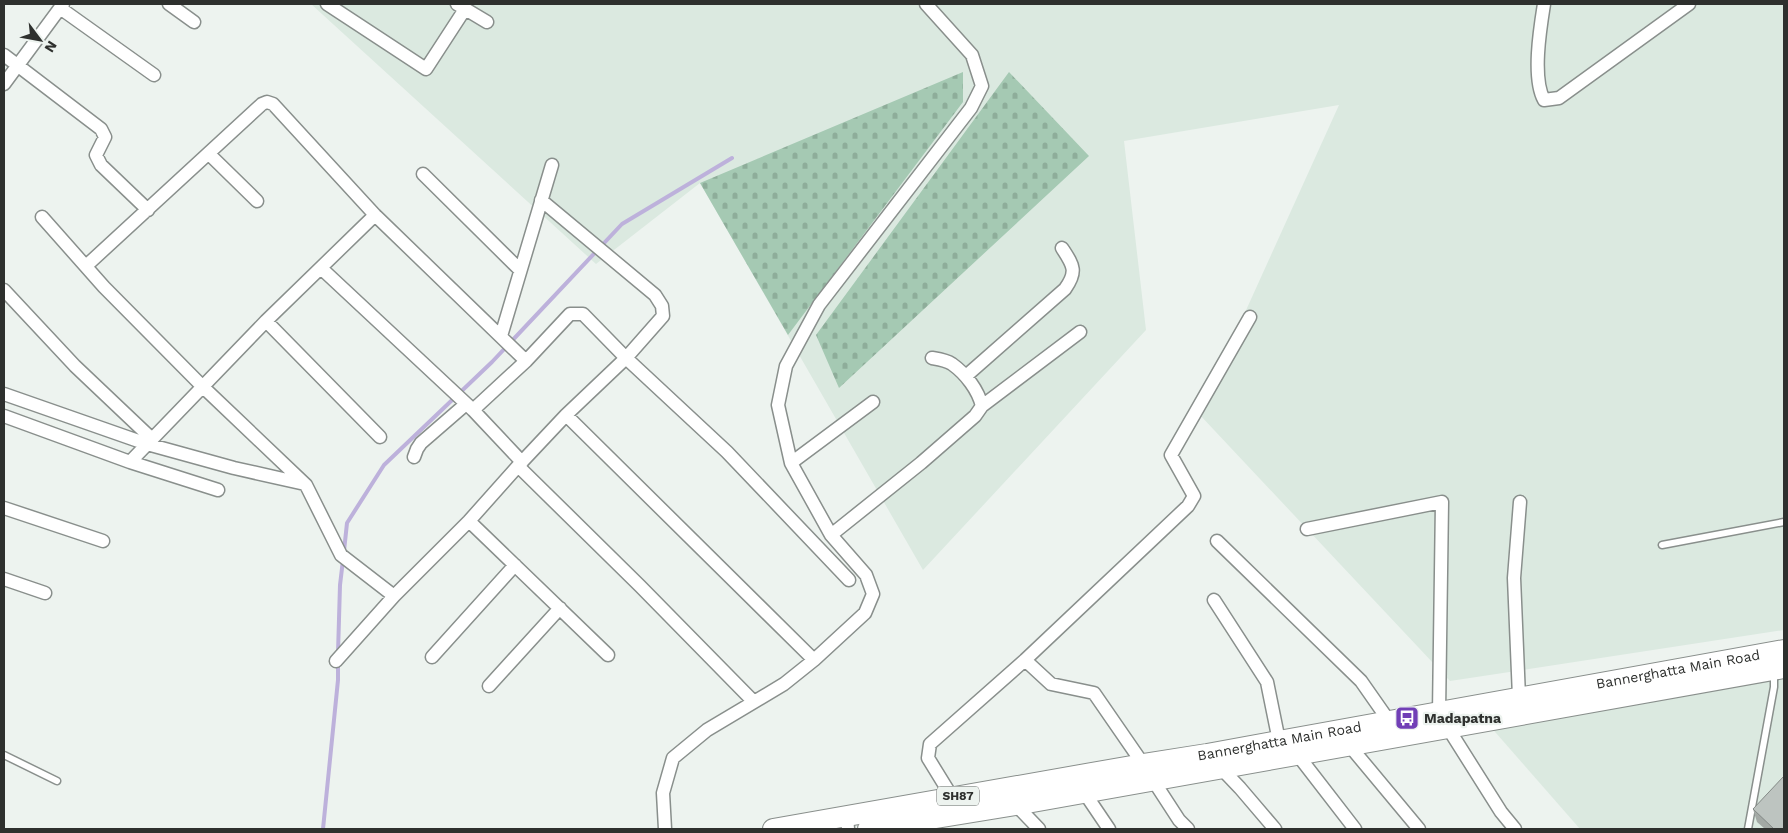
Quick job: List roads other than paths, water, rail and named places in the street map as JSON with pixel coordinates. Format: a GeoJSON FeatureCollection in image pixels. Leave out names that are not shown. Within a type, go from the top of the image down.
{"type":"FeatureCollection","features":[{"type":"Feature","properties":{"kind":"main road","name":"Bannerghatta Main Road"},"geometry":{"type":"LineString","coordinates":[[773,829],[848,823],[952,798],[1148,772],[1279,741],[1389,721],[1443,720],[1519,697],[1784,650]]}},
{"type":"Feature","properties":{"kind":"main road"},"geometry":{"type":"LineString","coordinates":[[868,829],[919,825],[1016,804],[1084,792],[1148,772],[1220,768],[1349,745],[1443,720],[1779,669]]}},
{"type":"Feature","properties":{"kind":"street"},"geometry":{"type":"LineString","coordinates":[[169,4],[194,22]]}},
{"type":"Feature","properties":{"kind":"street"},"geometry":{"type":"LineString","coordinates":[[327,4],[426,69],[461,6],[487,22]]}},
{"type":"Feature","properties":{"kind":"street"},"geometry":{"type":"LineString","coordinates":[[665,829],[663,793],[674,758],[707,730],[784,684],[814,660],[865,613],[873,594],[866,575],[831,535],[791,463],[778,405],[786,366],[819,305],[971,108],[982,86],[972,55],[926,4]]}},
{"type":"Feature","properties":{"kind":"street"},"geometry":{"type":"LineString","coordinates":[[1544,4],[1538,42],[1539,91],[1544,100],[1559,98],[1689,4]]}},
{"type":"Feature","properties":{"kind":"street"},"geometry":{"type":"LineString","coordinates":[[4,84],[61,6],[154,75]]}},
{"type":"Feature","properties":{"kind":"street"},"geometry":{"type":"LineString","coordinates":[[4,55],[101,129],[105,137],[96,155],[101,165],[148,210]]}},
{"type":"Feature","properties":{"kind":"street"},"geometry":{"type":"LineString","coordinates":[[86,266],[262,104],[268,102],[273,104],[375,215],[526,361]]}},
{"type":"Feature","properties":{"kind":"street"},"geometry":{"type":"LineString","coordinates":[[209,154],[257,201]]}},
{"type":"Feature","properties":{"kind":"street"},"geometry":{"type":"LineString","coordinates":[[501,336],[552,166]]}},
{"type":"Feature","properties":{"kind":"street"},"geometry":{"type":"LineString","coordinates":[[422,174],[520,270]]}},
{"type":"Feature","properties":{"kind":"street"},"geometry":{"type":"LineString","coordinates":[[336,661],[394,596],[469,521],[566,415],[626,358],[663,316],[662,306],[655,295],[541,200]]}},
{"type":"Feature","properties":{"kind":"street"},"geometry":{"type":"LineString","coordinates":[[130,462],[266,321],[375,215]]}},
{"type":"Feature","properties":{"kind":"street"},"geometry":{"type":"LineString","coordinates":[[42,217],[104,287],[202,386],[306,484],[342,555],[394,596]]}},
{"type":"Feature","properties":{"kind":"street"},"geometry":{"type":"LineString","coordinates":[[966,376],[1065,289],[1073,273],[1073,265],[1062,248]]}},
{"type":"Feature","properties":{"kind":"street"},"geometry":{"type":"LineString","coordinates":[[322,268],[470,407],[520,464],[754,701]]}},
{"type":"Feature","properties":{"kind":"street"},"geometry":{"type":"LineString","coordinates":[[4,290],[150,442]]}},
{"type":"Feature","properties":{"kind":"street"},"geometry":{"type":"LineString","coordinates":[[414,457],[416,449],[421,443],[470,407],[526,361],[570,314],[583,314],[626,358],[727,452],[849,580]]}},
{"type":"Feature","properties":{"kind":"street"},"geometry":{"type":"LineString","coordinates":[[952,798],[928,758],[930,744],[1025,660],[1188,506],[1194,496],[1171,455],[1250,317]]}},
{"type":"Feature","properties":{"kind":"street"},"geometry":{"type":"LineString","coordinates":[[266,321],[380,437]]}},
{"type":"Feature","properties":{"kind":"street"},"geometry":{"type":"LineString","coordinates":[[831,535],[921,463],[975,416],[982,406],[1080,332]]}},
{"type":"Feature","properties":{"kind":"street"},"geometry":{"type":"LineString","coordinates":[[932,358],[950,363],[966,376],[979,394],[982,406]]}},
{"type":"Feature","properties":{"kind":"street"},"geometry":{"type":"LineString","coordinates":[[4,394],[234,468],[306,484]]}},
{"type":"Feature","properties":{"kind":"street"},"geometry":{"type":"LineString","coordinates":[[791,463],[872,402]]}},
{"type":"Feature","properties":{"kind":"street"},"geometry":{"type":"LineString","coordinates":[[566,415],[814,660]]}},
{"type":"Feature","properties":{"kind":"street"},"geometry":{"type":"LineString","coordinates":[[4,416],[130,462],[218,490]]}},
{"type":"Feature","properties":{"kind":"street"},"geometry":{"type":"LineString","coordinates":[[1307,529],[1442,502],[1443,720],[1501,812],[1515,829]]}},
{"type":"Feature","properties":{"kind":"street"},"geometry":{"type":"LineString","coordinates":[[1519,697],[1514,578],[1520,502]]}},
{"type":"Feature","properties":{"kind":"street"},"geometry":{"type":"LineString","coordinates":[[4,508],[103,541]]}},
{"type":"Feature","properties":{"kind":"street"},"geometry":{"type":"LineString","coordinates":[[469,521],[608,655]]}},
{"type":"Feature","properties":{"kind":"street"},"geometry":{"type":"LineString","coordinates":[[1217,541],[1362,681],[1389,721]]}},
{"type":"Feature","properties":{"kind":"street"},"geometry":{"type":"LineString","coordinates":[[432,657],[515,565]]}},
{"type":"Feature","properties":{"kind":"street"},"geometry":{"type":"LineString","coordinates":[[4,580],[45,593]]}},
{"type":"Feature","properties":{"kind":"street"},"geometry":{"type":"LineString","coordinates":[[1214,600],[1267,682],[1279,741]]}},
{"type":"Feature","properties":{"kind":"street"},"geometry":{"type":"LineString","coordinates":[[489,686],[560,608]]}},
{"type":"Feature","properties":{"kind":"street"},"geometry":{"type":"LineString","coordinates":[[1025,660],[1050,684],[1094,693],[1179,820],[1188,829]]}},
{"type":"Feature","properties":{"kind":"street"},"geometry":{"type":"LineString","coordinates":[[1349,745],[1419,829]]}},
{"type":"Feature","properties":{"kind":"street"},"geometry":{"type":"LineString","coordinates":[[1297,754],[1355,829]]}},
{"type":"Feature","properties":{"kind":"street"},"geometry":{"type":"LineString","coordinates":[[1220,768],[1275,829]]}},
{"type":"Feature","properties":{"kind":"street"},"geometry":{"type":"LineString","coordinates":[[1084,792],[1110,829]]}},
{"type":"Feature","properties":{"kind":"street"},"geometry":{"type":"LineString","coordinates":[[1016,804],[1039,829]]}},
{"type":"Feature","properties":{"kind":"lane"},"geometry":{"type":"LineString","coordinates":[[1662,545],[1784,522]]}},
{"type":"Feature","properties":{"kind":"lane"},"geometry":{"type":"LineString","coordinates":[[1748,829],[1779,669]]}},
{"type":"Feature","properties":{"kind":"lane"},"geometry":{"type":"LineString","coordinates":[[4,755],[57,781]]}},
{"type":"Feature","properties":{"kind":"waterway"},"geometry":{"type":"LineString","coordinates":[[344,551],[347,523],[384,465],[492,362],[622,224],[732,158]]}},
{"type":"Feature","properties":{"kind":"waterway"},"geometry":{"type":"LineString","coordinates":[[338,653],[340,585],[343,560]]}},
{"type":"Feature","properties":{"kind":"waterway"},"geometry":{"type":"LineString","coordinates":[[323,829],[338,680],[338,662]]}},
{"type":"Feature","properties":{"kind":"place","name":"Madapatna"},"geometry":{"type":"Point","coordinates":[1407,718]}}]}
